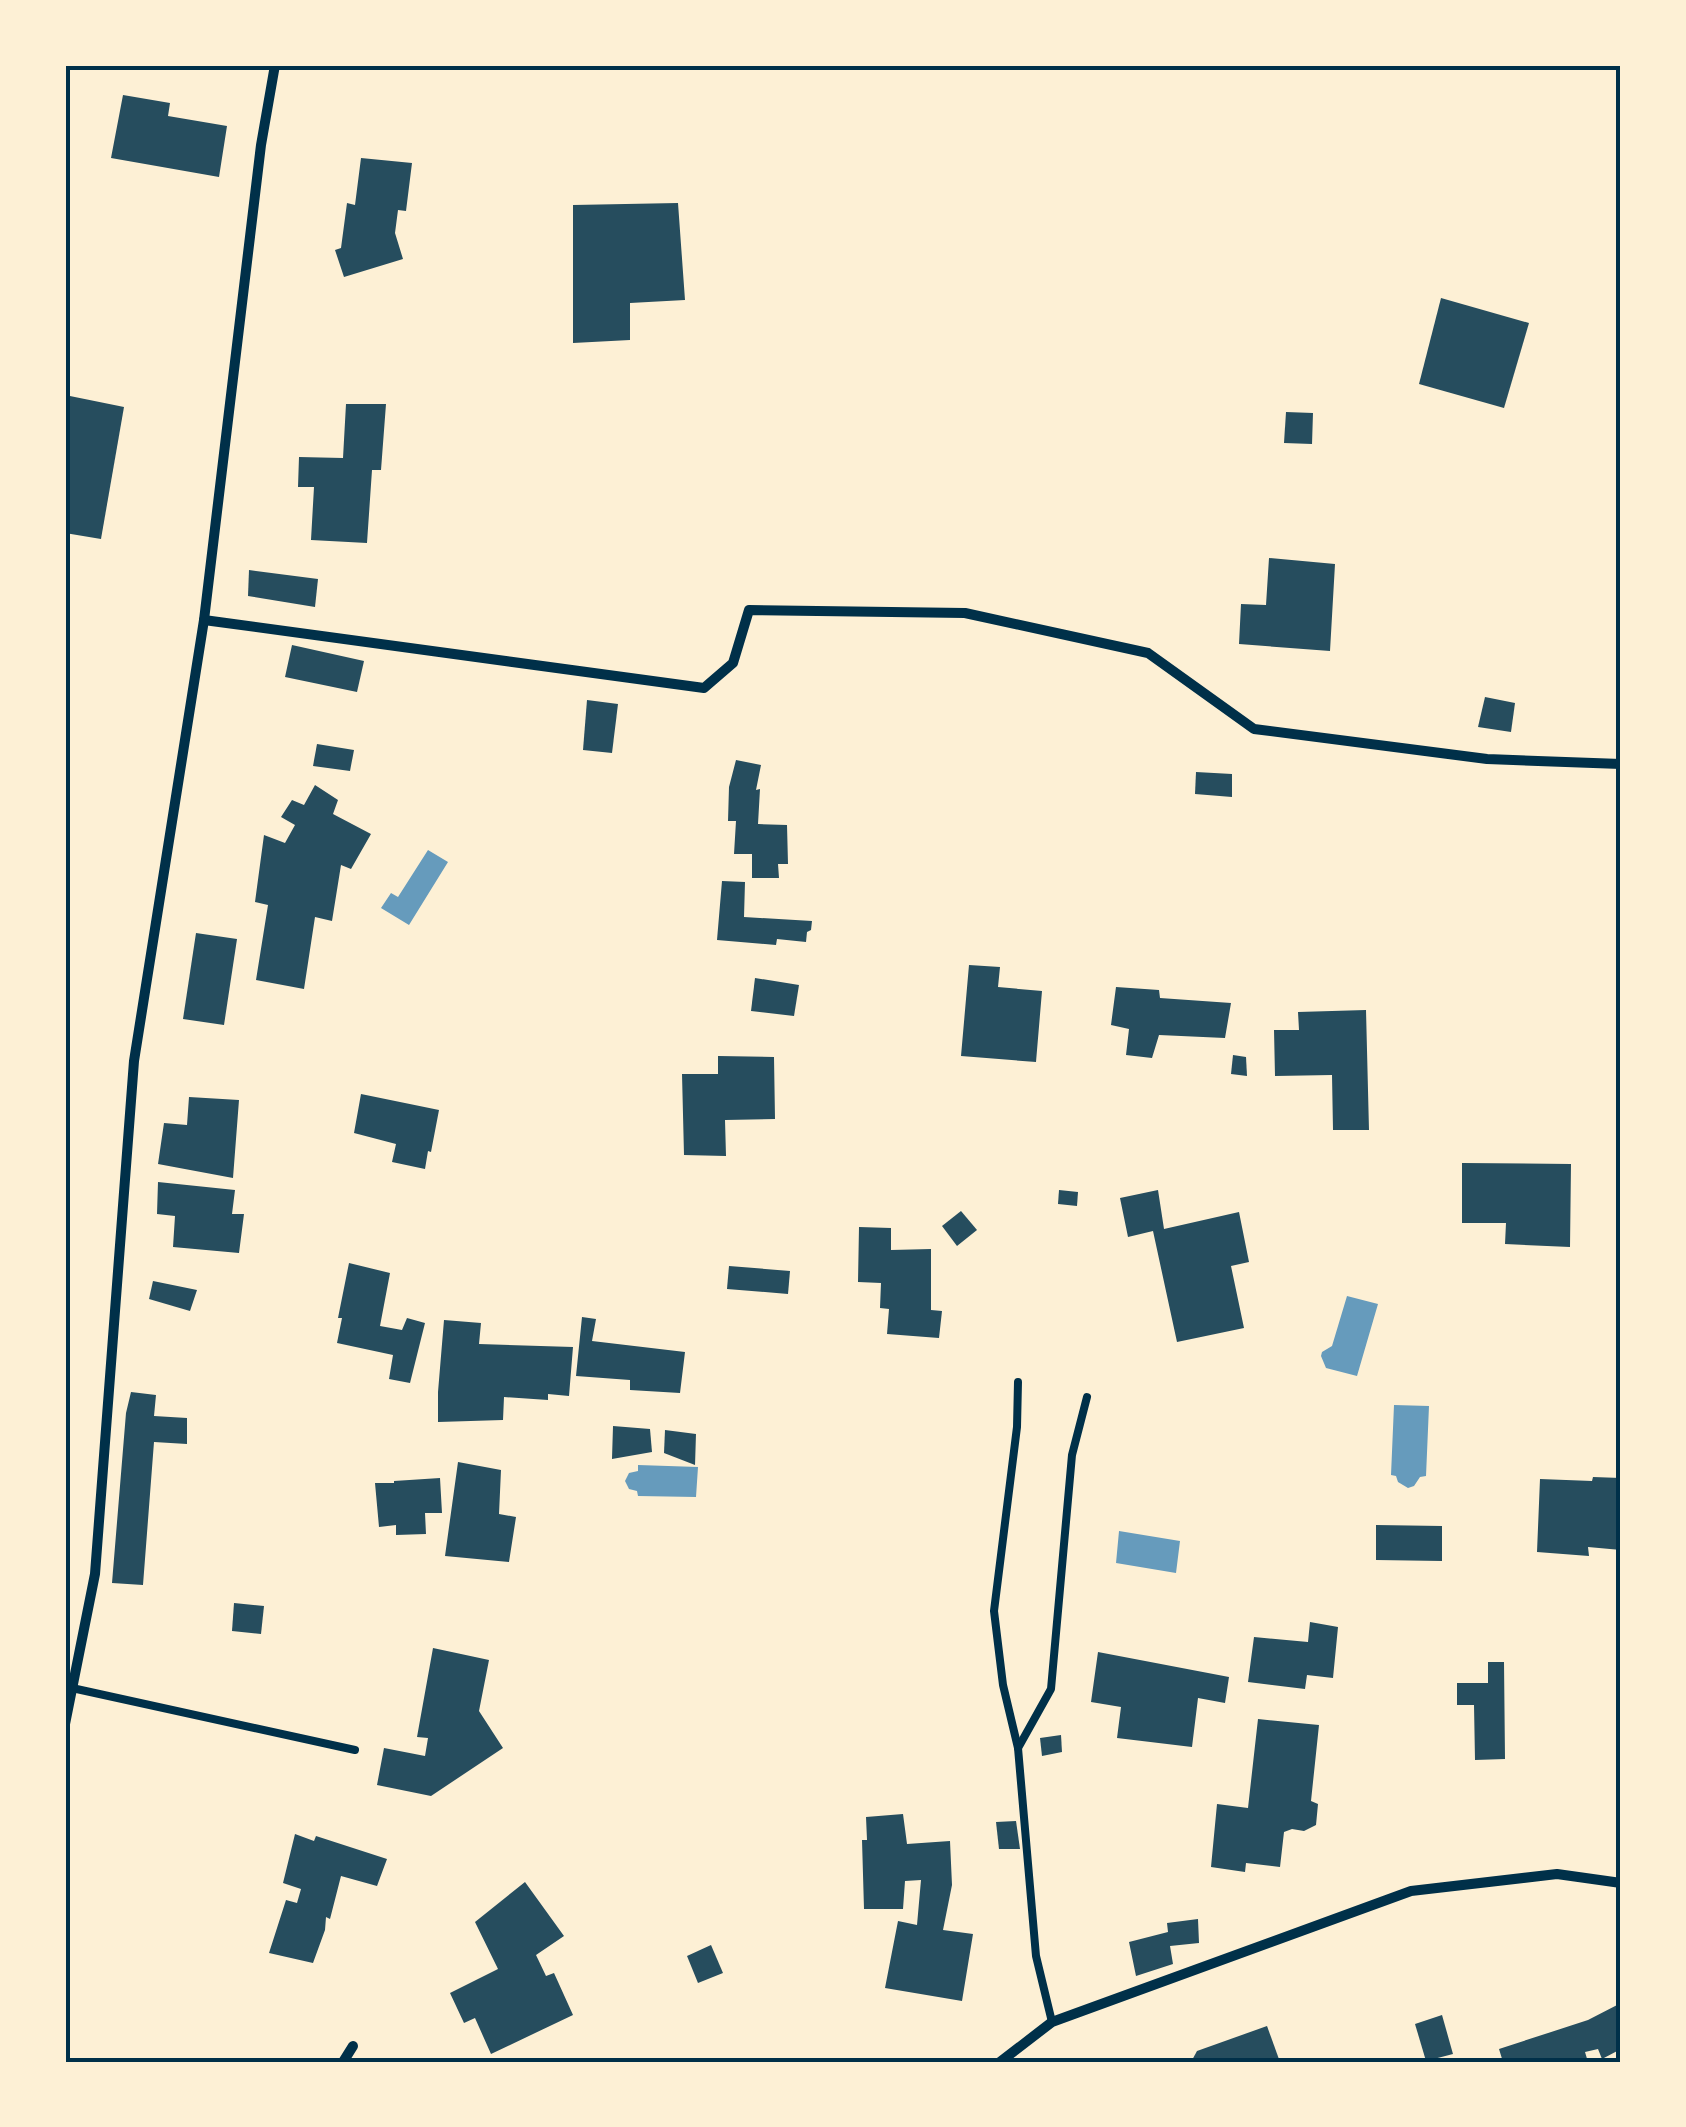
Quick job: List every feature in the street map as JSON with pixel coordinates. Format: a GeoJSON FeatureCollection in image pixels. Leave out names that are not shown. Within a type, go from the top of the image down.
{"type":"FeatureCollection","features":[{"type":"Feature","properties":{"kind":"street"},"geometry":{"type":"LineString","coordinates":[[65,1724],[95,1574],[134,1061],[204,620],[261,145],[275,65]]}},
{"type":"Feature","properties":{"kind":"street"},"geometry":{"type":"LineString","coordinates":[[204,620],[704,688],[733,663],[749,610],[965,613],[1148,654],[1254,729],[1487,759],[1621,764]]}},
{"type":"Feature","properties":{"kind":"street"},"geometry":{"type":"LineString","coordinates":[[1000,2062],[1052,2022],[1411,1892],[1557,1874],[1621,1883]]}},
{"type":"Feature","properties":{"kind":"street"},"geometry":{"type":"LineString","coordinates":[[343,2062],[353,2046]]}},
{"type":"Feature","properties":{"kind":"lane"},"geometry":{"type":"LineString","coordinates":[[1018,1382],[1017,1428],[994,1610],[1003,1685],[1018,1748],[1036,1956],[1052,2022]]}},
{"type":"Feature","properties":{"kind":"lane"},"geometry":{"type":"LineString","coordinates":[[1018,1748],[1051,1689],[1072,1455],[1086,1397]]}},
{"type":"Feature","properties":{"kind":"lane"},"geometry":{"type":"LineString","coordinates":[[72,1688],[355,1750]]}},
{"type":"Feature","properties":{"kind":"water"},"geometry":{"type":"Polygon","coordinates":[[[428,850],[448,862],[409,925],[381,908],[391,893],[398,897],[428,850]]]}},
{"type":"Feature","properties":{"kind":"water"},"geometry":{"type":"Polygon","coordinates":[[[1347,1296],[1378,1304],[1357,1376],[1326,1368],[1321,1356],[1332,1346],[1347,1296]]]}},
{"type":"Feature","properties":{"kind":"water"},"geometry":{"type":"Polygon","coordinates":[[[1394,1405],[1429,1406],[1426,1476],[1408,1488],[1391,1475],[1394,1405]]]}},
{"type":"Feature","properties":{"kind":"water"},"geometry":{"type":"Polygon","coordinates":[[[638,1465],[698,1467],[696,1497],[638,1496],[625,1481],[629,1473],[638,1471],[638,1465]]]}},
{"type":"Feature","properties":{"kind":"water"},"geometry":{"type":"Polygon","coordinates":[[[1119,1531],[1180,1541],[1176,1573],[1116,1563],[1119,1531]]]}},
{"type":"Feature","properties":{"kind":"building"},"geometry":{"type":"Polygon","coordinates":[[[123,95],[170,103],[168,116],[227,126],[219,177],[111,158],[123,95]]]}},
{"type":"Feature","properties":{"kind":"building"},"geometry":{"type":"Polygon","coordinates":[[[361,158],[412,163],[406,211],[398,210],[395,233],[403,259],[344,277],[335,250],[341,248],[347,203],[355,205],[361,158]]]}},
{"type":"Feature","properties":{"kind":"building"},"geometry":{"type":"Polygon","coordinates":[[[678,203],[685,300],[630,303],[630,340],[573,343],[573,205],[678,203]]]}},
{"type":"Feature","properties":{"kind":"building"},"geometry":{"type":"Polygon","coordinates":[[[1441,298],[1529,323],[1504,408],[1419,384],[1441,298]]]}},
{"type":"Feature","properties":{"kind":"building"},"geometry":{"type":"Polygon","coordinates":[[[65,395],[124,407],[101,539],[65,533],[65,395]]]}},
{"type":"Feature","properties":{"kind":"building"},"geometry":{"type":"Polygon","coordinates":[[[346,404],[386,404],[381,470],[372,470],[367,543],[311,540],[314,487],[298,487],[299,457],[343,458],[346,404]]]}},
{"type":"Feature","properties":{"kind":"building"},"geometry":{"type":"Polygon","coordinates":[[[1286,412],[1313,413],[1312,444],[1284,443],[1286,412]]]}},
{"type":"Feature","properties":{"kind":"building"},"geometry":{"type":"Polygon","coordinates":[[[1269,558],[1335,564],[1330,651],[1239,644],[1241,604],[1266,605],[1269,558]]]}},
{"type":"Feature","properties":{"kind":"building"},"geometry":{"type":"Polygon","coordinates":[[[249,570],[318,579],[315,607],[248,596],[249,570]]]}},
{"type":"Feature","properties":{"kind":"building"},"geometry":{"type":"Polygon","coordinates":[[[292,645],[364,661],[357,692],[285,677],[292,645]]]}},
{"type":"Feature","properties":{"kind":"building"},"geometry":{"type":"Polygon","coordinates":[[[1485,697],[1515,703],[1511,732],[1478,727],[1485,697]]]}},
{"type":"Feature","properties":{"kind":"building"},"geometry":{"type":"Polygon","coordinates":[[[587,700],[618,704],[612,753],[583,750],[587,700]]]}},
{"type":"Feature","properties":{"kind":"building"},"geometry":{"type":"Polygon","coordinates":[[[317,744],[354,750],[350,771],[313,766],[317,744]]]}},
{"type":"Feature","properties":{"kind":"building"},"geometry":{"type":"Polygon","coordinates":[[[736,760],[761,765],[756,790],[760,789],[758,824],[787,825],[788,864],[778,864],[779,878],[752,878],[752,854],[734,854],[736,821],[728,821],[729,787],[736,760]]]}},
{"type":"Feature","properties":{"kind":"building"},"geometry":{"type":"Polygon","coordinates":[[[1196,772],[1232,774],[1232,797],[1195,794],[1196,772]]]}},
{"type":"Feature","properties":{"kind":"building"},"geometry":{"type":"Polygon","coordinates":[[[315,785],[338,800],[333,814],[371,834],[351,869],[341,865],[332,921],[315,917],[304,989],[256,980],[268,905],[255,902],[264,835],[285,843],[295,825],[281,817],[292,800],[304,805],[315,785]]]}},
{"type":"Feature","properties":{"kind":"building"},"geometry":{"type":"Polygon","coordinates":[[[722,881],[745,882],[744,917],[812,921],[806,942],[777,939],[776,945],[717,940],[722,881]]]}},
{"type":"Feature","properties":{"kind":"building"},"geometry":{"type":"Polygon","coordinates":[[[196,933],[237,939],[224,1025],[183,1019],[196,933]]]}},
{"type":"Feature","properties":{"kind":"building"},"geometry":{"type":"Polygon","coordinates":[[[969,965],[1000,967],[998,987],[1042,991],[1036,1062],[961,1056],[969,965]]]}},
{"type":"Feature","properties":{"kind":"building"},"geometry":{"type":"Polygon","coordinates":[[[755,978],[799,985],[794,1016],[751,1011],[755,978]]]}},
{"type":"Feature","properties":{"kind":"building"},"geometry":{"type":"Polygon","coordinates":[[[1116,987],[1159,990],[1160,998],[1231,1003],[1225,1038],[1159,1035],[1152,1058],[1126,1055],[1129,1029],[1111,1025],[1116,987]]]}},
{"type":"Feature","properties":{"kind":"building"},"geometry":{"type":"Polygon","coordinates":[[[1366,1010],[1369,1130],[1333,1130],[1332,1075],[1275,1076],[1274,1030],[1299,1030],[1298,1012],[1366,1010]]]}},
{"type":"Feature","properties":{"kind":"building"},"geometry":{"type":"Polygon","coordinates":[[[1233,1055],[1246,1057],[1247,1076],[1231,1074],[1233,1055]]]}},
{"type":"Feature","properties":{"kind":"building"},"geometry":{"type":"Polygon","coordinates":[[[718,1056],[774,1057],[775,1119],[725,1120],[726,1156],[684,1155],[682,1074],[718,1074],[718,1056]]]}},
{"type":"Feature","properties":{"kind":"building"},"geometry":{"type":"Polygon","coordinates":[[[361,1094],[439,1110],[425,1169],[392,1162],[396,1144],[354,1133],[361,1094]]]}},
{"type":"Feature","properties":{"kind":"building"},"geometry":{"type":"Polygon","coordinates":[[[189,1097],[239,1100],[233,1178],[158,1164],[164,1123],[187,1125],[189,1097]]]}},
{"type":"Feature","properties":{"kind":"building"},"geometry":{"type":"Polygon","coordinates":[[[1462,1163],[1571,1164],[1570,1247],[1505,1244],[1506,1223],[1462,1223],[1462,1163]]]}},
{"type":"Feature","properties":{"kind":"building"},"geometry":{"type":"Polygon","coordinates":[[[158,1182],[235,1190],[232,1214],[244,1214],[239,1253],[173,1247],[175,1216],[157,1214],[158,1182]]]}},
{"type":"Feature","properties":{"kind":"building"},"geometry":{"type":"Polygon","coordinates":[[[1059,1190],[1078,1192],[1077,1206],[1058,1204],[1059,1190]]]}},
{"type":"Feature","properties":{"kind":"building"},"geometry":{"type":"Polygon","coordinates":[[[1158,1190],[1164,1229],[1239,1212],[1249,1262],[1231,1266],[1244,1328],[1177,1342],[1153,1231],[1128,1237],[1120,1198],[1158,1190]]]}},
{"type":"Feature","properties":{"kind":"building"},"geometry":{"type":"Polygon","coordinates":[[[961,1211],[977,1230],[957,1246],[942,1226],[961,1211]]]}},
{"type":"Feature","properties":{"kind":"building"},"geometry":{"type":"Polygon","coordinates":[[[859,1227],[891,1228],[891,1250],[931,1249],[931,1310],[942,1311],[939,1338],[887,1334],[889,1309],[880,1308],[881,1283],[858,1282],[859,1227]]]}},
{"type":"Feature","properties":{"kind":"building"},"geometry":{"type":"Polygon","coordinates":[[[349,1263],[390,1273],[380,1326],[402,1330],[407,1318],[425,1323],[410,1383],[389,1379],[393,1355],[337,1343],[349,1263]]]}},
{"type":"Feature","properties":{"kind":"building"},"geometry":{"type":"Polygon","coordinates":[[[729,1266],[790,1271],[788,1294],[727,1289],[729,1266]]]}},
{"type":"Feature","properties":{"kind":"building"},"geometry":{"type":"Polygon","coordinates":[[[153,1281],[197,1290],[190,1311],[149,1299],[153,1281]]]}},
{"type":"Feature","properties":{"kind":"building"},"geometry":{"type":"Polygon","coordinates":[[[582,1317],[596,1319],[592,1341],[685,1352],[680,1393],[630,1390],[630,1380],[576,1376],[582,1317]]]}},
{"type":"Feature","properties":{"kind":"building"},"geometry":{"type":"Polygon","coordinates":[[[444,1320],[481,1323],[479,1344],[573,1347],[569,1396],[548,1394],[548,1400],[504,1397],[503,1420],[438,1422],[444,1320]]]}},
{"type":"Feature","properties":{"kind":"building"},"geometry":{"type":"Polygon","coordinates":[[[131,1392],[156,1395],[154,1416],[187,1418],[187,1444],[154,1442],[143,1585],[112,1583],[131,1392]]]}},
{"type":"Feature","properties":{"kind":"building"},"geometry":{"type":"Polygon","coordinates":[[[613,1426],[650,1429],[652,1452],[612,1459],[613,1426]]]}},
{"type":"Feature","properties":{"kind":"building"},"geometry":{"type":"Polygon","coordinates":[[[665,1430],[696,1434],[695,1465],[664,1453],[665,1430]]]}},
{"type":"Feature","properties":{"kind":"building"},"geometry":{"type":"Polygon","coordinates":[[[458,1462],[501,1470],[499,1514],[516,1517],[509,1562],[445,1556],[458,1462]]]}},
{"type":"Feature","properties":{"kind":"building"},"geometry":{"type":"Polygon","coordinates":[[[1593,1477],[1621,1478],[1621,1550],[1588,1547],[1589,1556],[1537,1552],[1540,1479],[1592,1481],[1593,1477]]]}},
{"type":"Feature","properties":{"kind":"building"},"geometry":{"type":"Polygon","coordinates":[[[440,1478],[442,1513],[425,1513],[426,1534],[396,1535],[396,1525],[379,1527],[375,1483],[440,1478]]]}},
{"type":"Feature","properties":{"kind":"building"},"geometry":{"type":"Polygon","coordinates":[[[1376,1525],[1442,1526],[1442,1561],[1376,1560],[1376,1525]]]}},
{"type":"Feature","properties":{"kind":"building"},"geometry":{"type":"Polygon","coordinates":[[[234,1603],[264,1606],[261,1634],[232,1631],[234,1603]]]}},
{"type":"Feature","properties":{"kind":"building"},"geometry":{"type":"Polygon","coordinates":[[[1310,1622],[1338,1627],[1333,1678],[1307,1675],[1305,1689],[1248,1682],[1254,1637],[1308,1642],[1310,1622]]]}},
{"type":"Feature","properties":{"kind":"building"},"geometry":{"type":"Polygon","coordinates":[[[433,1648],[489,1660],[479,1711],[503,1748],[431,1796],[377,1785],[384,1748],[425,1756],[428,1738],[417,1737],[433,1648]]]}},
{"type":"Feature","properties":{"kind":"building"},"geometry":{"type":"Polygon","coordinates":[[[1098,1652],[1229,1677],[1225,1703],[1198,1698],[1192,1747],[1117,1738],[1121,1707],[1091,1702],[1098,1652]]]}},
{"type":"Feature","properties":{"kind":"building"},"geometry":{"type":"Polygon","coordinates":[[[1488,1662],[1504,1662],[1505,1759],[1475,1760],[1474,1705],[1457,1705],[1457,1683],[1488,1683],[1488,1662]]]}},
{"type":"Feature","properties":{"kind":"building"},"geometry":{"type":"Polygon","coordinates":[[[1258,1719],[1319,1725],[1311,1801],[1318,1804],[1316,1825],[1304,1831],[1284,1832],[1280,1867],[1246,1863],[1245,1872],[1211,1867],[1217,1804],[1248,1808],[1258,1719]]]}},
{"type":"Feature","properties":{"kind":"building"},"geometry":{"type":"Polygon","coordinates":[[[1061,1735],[1062,1752],[1042,1756],[1040,1738],[1061,1735]]]}},
{"type":"Feature","properties":{"kind":"building"},"geometry":{"type":"Polygon","coordinates":[[[903,1814],[907,1844],[950,1841],[952,1885],[943,1930],[973,1934],[962,2001],[885,1988],[898,1921],[917,1925],[921,1880],[905,1881],[903,1909],[864,1909],[862,1840],[867,1840],[866,1817],[903,1814]]]}},
{"type":"Feature","properties":{"kind":"building"},"geometry":{"type":"Polygon","coordinates":[[[1016,1821],[1020,1849],[999,1849],[996,1822],[1016,1821]]]}},
{"type":"Feature","properties":{"kind":"building"},"geometry":{"type":"Polygon","coordinates":[[[295,1834],[314,1841],[316,1836],[387,1859],[377,1886],[341,1876],[313,1963],[269,1953],[286,1900],[297,1903],[301,1889],[283,1883],[295,1834]]]}},
{"type":"Feature","properties":{"kind":"building"},"geometry":{"type":"Polygon","coordinates":[[[525,1882],[564,1936],[536,1955],[546,1976],[554,1973],[573,2015],[491,2054],[475,2018],[464,2023],[450,1993],[498,1969],[475,1922],[525,1882]]]}},
{"type":"Feature","properties":{"kind":"building"},"geometry":{"type":"Polygon","coordinates":[[[1198,1919],[1199,1943],[1170,1946],[1173,1964],[1136,1976],[1129,1942],[1168,1932],[1167,1923],[1198,1919]]]}},
{"type":"Feature","properties":{"kind":"building"},"geometry":{"type":"Polygon","coordinates":[[[711,1945],[723,1973],[698,1983],[687,1956],[711,1945]]]}},
{"type":"Feature","properties":{"kind":"building"},"geometry":{"type":"Polygon","coordinates":[[[1621,2003],[1621,2049],[1602,2059],[1598,2049],[1585,2052],[1588,2062],[1503,2062],[1499,2049],[1588,2020],[1621,2003]]]}},
{"type":"Feature","properties":{"kind":"building"},"geometry":{"type":"Polygon","coordinates":[[[1442,2015],[1453,2054],[1426,2061],[1415,2024],[1442,2015]]]}},
{"type":"Feature","properties":{"kind":"building"},"geometry":{"type":"Polygon","coordinates":[[[1267,2026],[1280,2062],[1191,2062],[1197,2051],[1267,2026]]]}}]}
